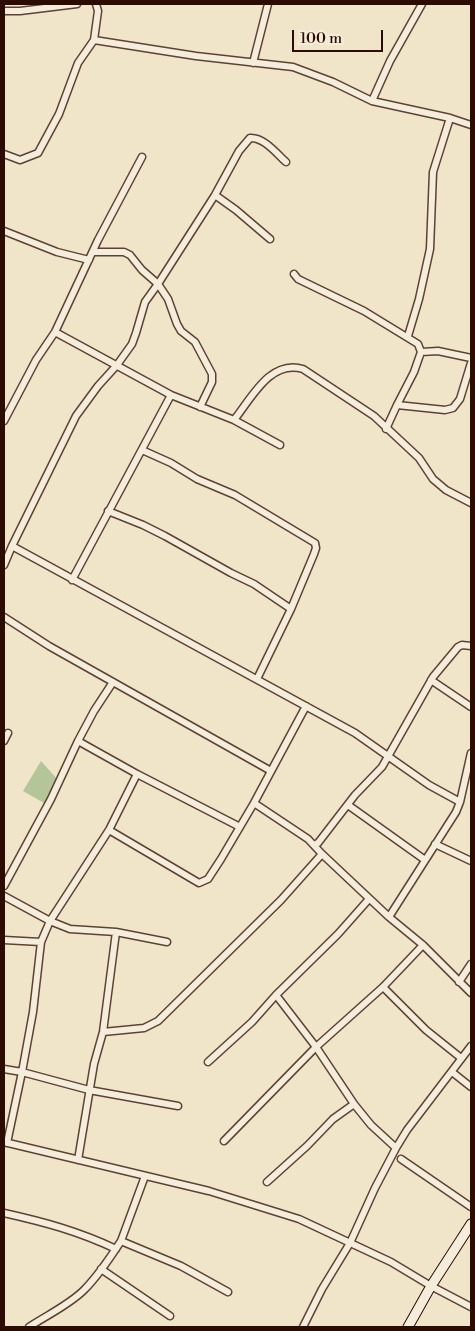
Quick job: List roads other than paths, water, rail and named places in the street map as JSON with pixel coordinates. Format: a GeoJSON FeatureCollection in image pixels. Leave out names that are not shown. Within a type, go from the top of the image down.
{"type":"FeatureCollection","features":[{"type":"Feature","properties":{"kind":"main road"},"geometry":{"type":"LineString","coordinates":[[408,1327],[431,1286],[471,1224]]}},
{"type":"Feature","properties":{"kind":"street"},"geometry":{"type":"LineString","coordinates":[[4,11],[20,11],[77,4]]}},
{"type":"Feature","properties":{"kind":"street"},"geometry":{"type":"LineString","coordinates":[[4,154],[20,160],[38,153],[59,114],[78,63],[94,40],[98,11],[96,4]]}},
{"type":"Feature","properties":{"kind":"street"},"geometry":{"type":"LineString","coordinates":[[253,63],[268,4]]}},
{"type":"Feature","properties":{"kind":"street"},"geometry":{"type":"LineString","coordinates":[[372,101],[390,61],[422,4]]}},
{"type":"Feature","properties":{"kind":"street"},"geometry":{"type":"LineString","coordinates":[[94,40],[293,68],[310,72],[372,101],[450,118],[471,125]]}},
{"type":"Feature","properties":{"kind":"street"},"geometry":{"type":"LineString","coordinates":[[408,336],[430,249],[433,172],[450,118]]}},
{"type":"Feature","properties":{"kind":"street"},"geometry":{"type":"LineString","coordinates":[[4,565],[76,416],[132,344],[145,302],[215,195],[235,158],[250,138],[254,137],[262,141],[286,162]]}},
{"type":"Feature","properties":{"kind":"street"},"geometry":{"type":"LineString","coordinates":[[4,420],[36,360],[55,332],[89,260],[142,157]]}},
{"type":"Feature","properties":{"kind":"street"},"geometry":{"type":"LineString","coordinates":[[215,195],[270,239]]}},
{"type":"Feature","properties":{"kind":"street"},"geometry":{"type":"LineString","coordinates":[[4,231],[56,252],[89,260]]}},
{"type":"Feature","properties":{"kind":"street"},"geometry":{"type":"LineString","coordinates":[[93,252],[124,252],[130,255],[142,270],[158,284],[168,299],[181,331],[195,342],[212,374],[212,382],[200,407]]}},
{"type":"Feature","properties":{"kind":"street"},"geometry":{"type":"LineString","coordinates":[[294,274],[298,279],[343,300],[408,336],[418,344],[421,352],[414,372],[386,429]]}},
{"type":"Feature","properties":{"kind":"street"},"geometry":{"type":"LineString","coordinates":[[55,332],[171,395],[234,420],[280,445]]}},
{"type":"Feature","properties":{"kind":"street"},"geometry":{"type":"LineString","coordinates":[[421,352],[438,351],[471,358]]}},
{"type":"Feature","properties":{"kind":"street"},"geometry":{"type":"LineString","coordinates":[[397,405],[445,410],[454,408],[460,398],[471,364]]}},
{"type":"Feature","properties":{"kind":"street"},"geometry":{"type":"LineString","coordinates":[[234,420],[264,380],[274,373],[289,367],[297,367],[312,373],[374,416],[419,458],[433,478],[446,490],[471,502]]}},
{"type":"Feature","properties":{"kind":"street"},"geometry":{"type":"LineString","coordinates":[[72,580],[171,395]]}},
{"type":"Feature","properties":{"kind":"street"},"geometry":{"type":"LineString","coordinates":[[142,450],[171,463],[197,479],[235,495],[314,543],[316,548],[314,554],[291,609],[257,678]]}},
{"type":"Feature","properties":{"kind":"street"},"geometry":{"type":"LineString","coordinates":[[108,511],[143,524],[254,584],[291,609]]}},
{"type":"Feature","properties":{"kind":"street"},"geometry":{"type":"LineString","coordinates":[[12,546],[355,733],[429,785],[460,802]]}},
{"type":"Feature","properties":{"kind":"street"},"geometry":{"type":"LineString","coordinates":[[4,617],[49,646],[270,771]]}},
{"type":"Feature","properties":{"kind":"street"},"geometry":{"type":"LineString","coordinates":[[314,845],[318,843],[348,805],[382,767],[431,680],[458,648],[462,645],[471,646]]}},
{"type":"Feature","properties":{"kind":"street"},"geometry":{"type":"LineString","coordinates":[[431,680],[471,707]]}},
{"type":"Feature","properties":{"kind":"street"},"geometry":{"type":"LineString","coordinates":[[4,886],[51,799],[94,711],[113,682]]}},
{"type":"Feature","properties":{"kind":"street"},"geometry":{"type":"LineString","coordinates":[[109,830],[199,883],[208,879],[254,803],[306,706]]}},
{"type":"Feature","properties":{"kind":"street"},"geometry":{"type":"LineString","coordinates":[[4,741],[8,733]]}},
{"type":"Feature","properties":{"kind":"street"},"geometry":{"type":"LineString","coordinates":[[78,741],[240,827]]}},
{"type":"Feature","properties":{"kind":"street"},"geometry":{"type":"LineString","coordinates":[[389,917],[456,812],[469,771],[471,753]]}},
{"type":"Feature","properties":{"kind":"street"},"geometry":{"type":"LineString","coordinates":[[137,774],[109,830],[50,921],[41,942],[33,1012],[22,1072],[5,1143],[210,1191],[299,1218],[398,1265],[431,1286],[471,1307]]}},
{"type":"Feature","properties":{"kind":"street"},"geometry":{"type":"LineString","coordinates":[[254,803],[308,839],[369,899],[423,945],[471,993]]}},
{"type":"Feature","properties":{"kind":"street"},"geometry":{"type":"LineString","coordinates":[[348,805],[424,860]]}},
{"type":"Feature","properties":{"kind":"street"},"geometry":{"type":"LineString","coordinates":[[435,844],[471,861]]}},
{"type":"Feature","properties":{"kind":"street"},"geometry":{"type":"LineString","coordinates":[[103,1032],[144,1028],[158,1021],[282,900],[322,854]]}},
{"type":"Feature","properties":{"kind":"street"},"geometry":{"type":"LineString","coordinates":[[4,896],[50,921],[70,929],[116,932],[167,942]]}},
{"type":"Feature","properties":{"kind":"street"},"geometry":{"type":"LineString","coordinates":[[208,1062],[240,1033],[338,934],[369,899]]}},
{"type":"Feature","properties":{"kind":"street"},"geometry":{"type":"LineString","coordinates":[[78,1160],[94,1064],[103,1032],[116,932]]}},
{"type":"Feature","properties":{"kind":"street"},"geometry":{"type":"LineString","coordinates":[[4,940],[41,942]]}},
{"type":"Feature","properties":{"kind":"street"},"geometry":{"type":"LineString","coordinates":[[224,1141],[316,1048],[383,987],[423,945]]}},
{"type":"Feature","properties":{"kind":"street"},"geometry":{"type":"LineString","coordinates":[[459,982],[471,964]]}},
{"type":"Feature","properties":{"kind":"street"},"geometry":{"type":"LineString","coordinates":[[383,987],[426,1030],[461,1058]]}},
{"type":"Feature","properties":{"kind":"street"},"geometry":{"type":"LineString","coordinates":[[276,995],[316,1048],[354,1104],[371,1125],[396,1148]]}},
{"type":"Feature","properties":{"kind":"street"},"geometry":{"type":"LineString","coordinates":[[303,1327],[350,1243],[396,1148],[407,1130],[471,1046]]}},
{"type":"Feature","properties":{"kind":"street"},"geometry":{"type":"LineString","coordinates":[[4,1069],[89,1090],[178,1106]]}},
{"type":"Feature","properties":{"kind":"street"},"geometry":{"type":"LineString","coordinates":[[452,1072],[471,1087]]}},
{"type":"Feature","properties":{"kind":"street"},"geometry":{"type":"LineString","coordinates":[[267,1182],[307,1146],[333,1119],[354,1104]]}},
{"type":"Feature","properties":{"kind":"street"},"geometry":{"type":"LineString","coordinates":[[401,1159],[471,1207]]}},
{"type":"Feature","properties":{"kind":"street"},"geometry":{"type":"LineString","coordinates":[[29,1327],[83,1291],[101,1269],[121,1241],[145,1176]]}},
{"type":"Feature","properties":{"kind":"street"},"geometry":{"type":"LineString","coordinates":[[4,1213],[57,1225],[116,1249]]}},
{"type":"Feature","properties":{"kind":"street"},"geometry":{"type":"LineString","coordinates":[[121,1241],[181,1266],[228,1292]]}},
{"type":"Feature","properties":{"kind":"street"},"geometry":{"type":"LineString","coordinates":[[101,1269],[170,1316]]}}]}
